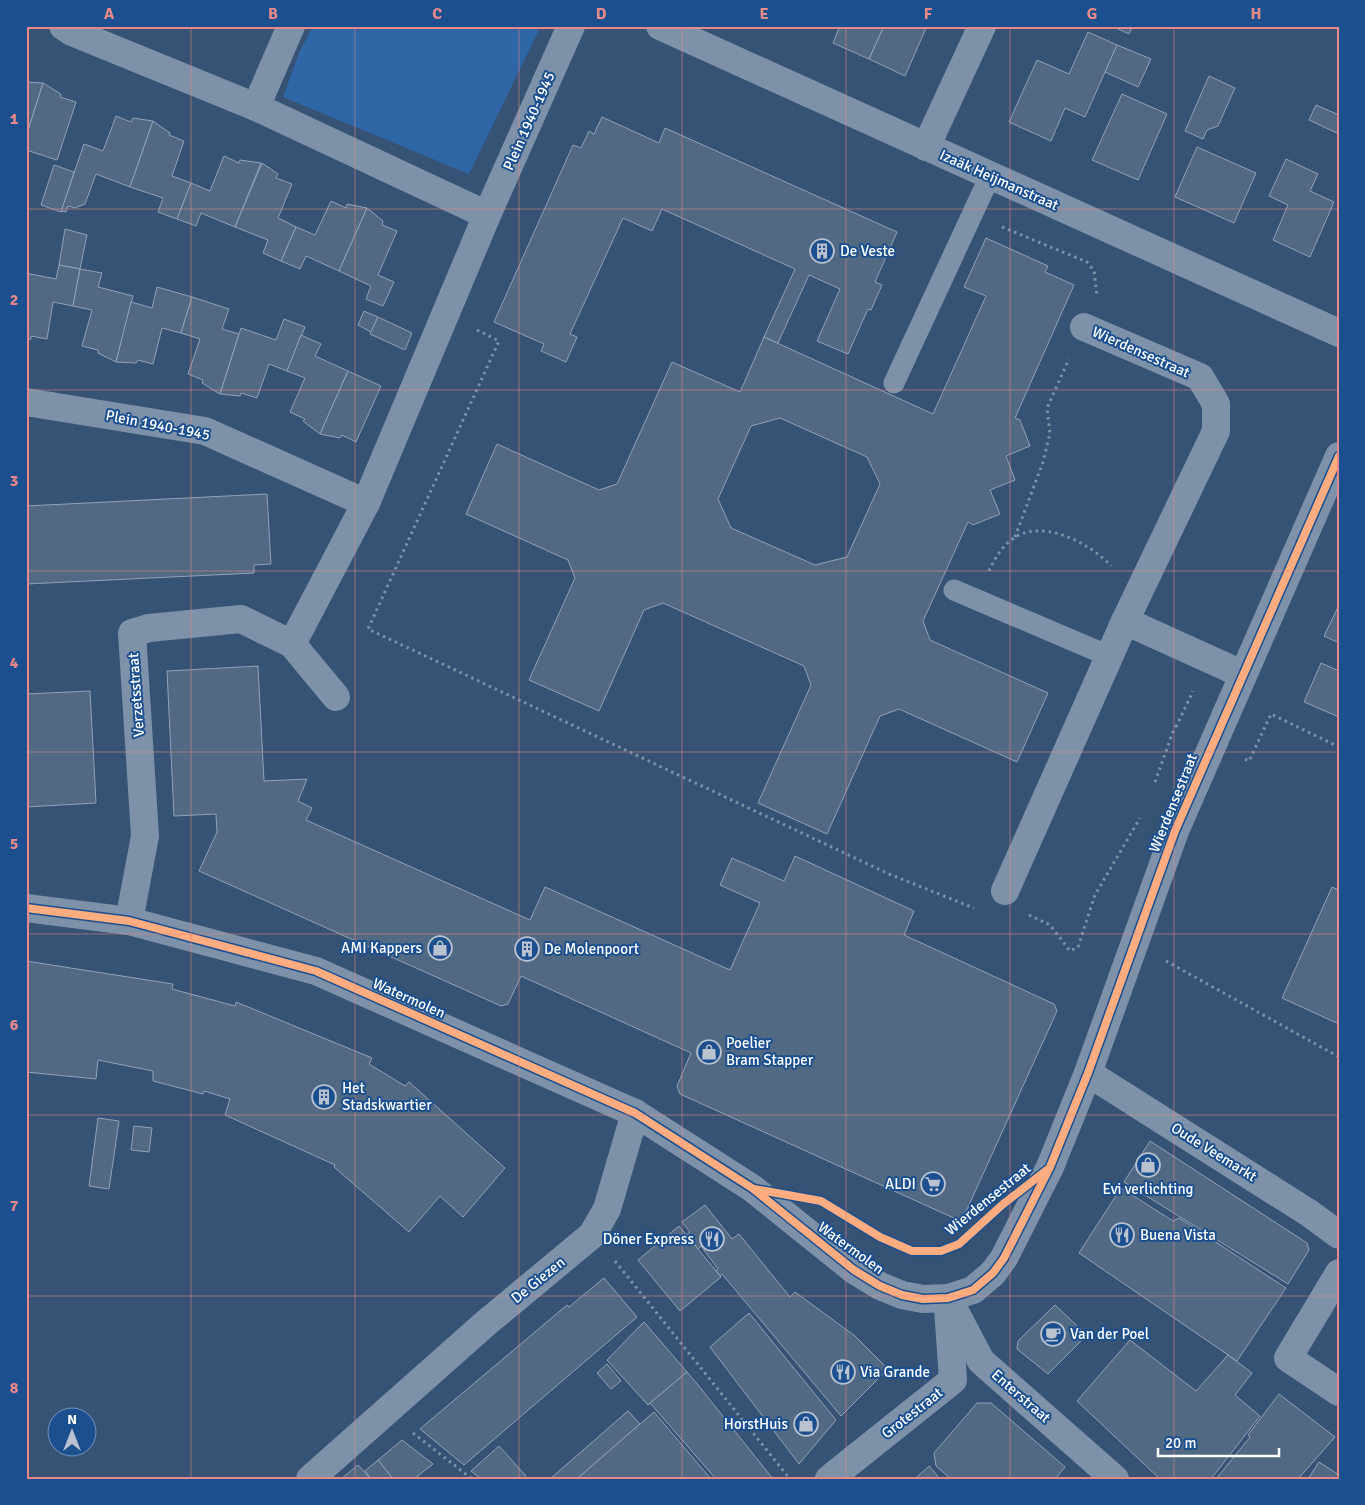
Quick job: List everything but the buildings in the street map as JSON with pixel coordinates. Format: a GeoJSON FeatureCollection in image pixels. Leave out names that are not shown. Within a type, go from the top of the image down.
{"type":"FeatureCollection","features":[{"type":"Feature","properties":{"kind":"street"},"geometry":{"type":"LineString","coordinates":[[63,26],[72,32],[256,107],[487,215]]}},
{"type":"Feature","properties":{"kind":"street"},"geometry":{"type":"LineString","coordinates":[[256,107],[291,26]]}},
{"type":"Feature","properties":{"kind":"street","name":"Plein 1940-1945"},"geometry":{"type":"LineString","coordinates":[[292,644],[366,503],[487,215],[571,26]]}},
{"type":"Feature","properties":{"kind":"street","name":"Izaäk Heijmanstraat"},"geometry":{"type":"LineString","coordinates":[[660,26],[1339,333]]}},
{"type":"Feature","properties":{"kind":"street"},"geometry":{"type":"LineString","coordinates":[[926,147],[982,26]]}},
{"type":"Feature","properties":{"kind":"street","name":"Wierdensestraat"},"geometry":{"type":"LineString","coordinates":[[1003,896],[1125,621],[1216,432],[1216,404],[1200,377],[1084,327]]}},
{"type":"Feature","properties":{"kind":"street","name":"Plein 1940-1945"},"geometry":{"type":"LineString","coordinates":[[26,402],[205,432],[366,503]]}},
{"type":"Feature","properties":{"kind":"street","name":"Wierdensestraat"},"geometry":{"type":"LineString","coordinates":[[948,1298],[973,1290],[993,1273],[1004,1258],[1050,1167],[1088,1073],[1175,830],[1339,456]]}},
{"type":"Feature","properties":{"kind":"street","name":"Verzetsstraat"},"geometry":{"type":"LineString","coordinates":[[129,921],[146,836],[132,633],[149,628],[241,620],[292,644]]}},
{"type":"Feature","properties":{"kind":"street"},"geometry":{"type":"LineString","coordinates":[[1125,621],[1242,674]]}},
{"type":"Feature","properties":{"kind":"street"},"geometry":{"type":"LineString","coordinates":[[292,644],[336,697]]}},
{"type":"Feature","properties":{"kind":"street","name":"Watermolen"},"geometry":{"type":"LineString","coordinates":[[26,908],[129,921],[316,971],[635,1113],[752,1188],[854,1270],[880,1286],[916,1297],[948,1298]]}},
{"type":"Feature","properties":{"kind":"street","name":"Oude Veemarkt"},"geometry":{"type":"LineString","coordinates":[[1088,1073],[1309,1213],[1339,1235]]}},
{"type":"Feature","properties":{"kind":"street","name":"De Giezen"},"geometry":{"type":"LineString","coordinates":[[310,1479],[486,1323],[592,1235],[607,1209],[635,1113]]}},
{"type":"Feature","properties":{"kind":"street"},"geometry":{"type":"LineString","coordinates":[[1339,1273],[1288,1358],[1339,1392]]}},
{"type":"Feature","properties":{"kind":"street","name":"Grotestraat"},"geometry":{"type":"LineString","coordinates":[[829,1479],[954,1380],[948,1298]]}},
{"type":"Feature","properties":{"kind":"street","name":"Enterstraat"},"geometry":{"type":"LineString","coordinates":[[948,1298],[981,1362],[1115,1479]]}},
{"type":"Feature","properties":{"kind":"lane"},"geometry":{"type":"LineString","coordinates":[[894,383],[990,176]]}},
{"type":"Feature","properties":{"kind":"lane"},"geometry":{"type":"LineString","coordinates":[[954,590],[1109,656]]}},
{"type":"Feature","properties":{"kind":"path"},"geometry":{"type":"LineString","coordinates":[[972,214],[1087,262],[1094,271],[1097,296],[1047,408],[1050,433],[1043,462],[1015,537],[996,557],[978,599]]}},
{"type":"Feature","properties":{"kind":"path"},"geometry":{"type":"LineString","coordinates":[[445,315],[500,341],[368,629],[889,874],[993,916],[1003,896],[1050,924],[1070,951],[1078,947],[1095,895],[1142,812]]}},
{"type":"Feature","properties":{"kind":"path"},"geometry":{"type":"LineString","coordinates":[[1015,537],[1027,532],[1041,532],[1059,534],[1080,542],[1096,551],[1139,592]]}},
{"type":"Feature","properties":{"kind":"path"},"geometry":{"type":"LineString","coordinates":[[1212,744],[1249,761],[1271,714],[1339,746]]}},
{"type":"Feature","properties":{"kind":"path"},"geometry":{"type":"LineString","coordinates":[[1152,790],[1175,726]]}},
{"type":"Feature","properties":{"kind":"path"},"geometry":{"type":"LineString","coordinates":[[1135,944],[1339,1057]]}},
{"type":"Feature","properties":{"kind":"path"},"geometry":{"type":"LineString","coordinates":[[592,1235],[790,1479]]}},
{"type":"Feature","properties":{"kind":"path"},"geometry":{"type":"LineString","coordinates":[[387,1412],[472,1479]]}},
{"type":"Feature","properties":{"kind":"shaded area"},"geometry":{"type":"Polygon","coordinates":[[[313,26],[541,26],[469,174],[283,97],[299,53],[313,26]]]}},
{"type":"Feature","properties":{"kind":"cycle path"},"geometry":{"type":"LineString","coordinates":[[26,908],[129,921],[316,971],[635,1113],[752,1188],[854,1270],[880,1286],[902,1295],[923,1299],[948,1298],[973,1290],[993,1273],[1004,1258],[1050,1167],[1088,1073],[1175,831],[1339,456]]}},
{"type":"Feature","properties":{"kind":"cycle path"},"geometry":{"type":"LineString","coordinates":[[754,1189],[821,1201],[880,1237],[912,1251],[941,1251],[959,1244],[1002,1205],[1047,1170]]}},
{"type":"Feature","properties":{"kind":"place","name":"De Veste"},"geometry":{"type":"Point","coordinates":[822,251]}},
{"type":"Feature","properties":{"kind":"place","name":"AMI Kappers"},"geometry":{"type":"Point","coordinates":[440,948]}},
{"type":"Feature","properties":{"kind":"place","name":"De Molenpoort"},"geometry":{"type":"Point","coordinates":[527,949]}},
{"type":"Feature","properties":{"kind":"place","name":"Poelier Bram Stapper"},"geometry":{"type":"Point","coordinates":[709,1052]}},
{"type":"Feature","properties":{"kind":"place","name":"Het Stadskwartier"},"geometry":{"type":"Point","coordinates":[324,1097]}},
{"type":"Feature","properties":{"kind":"place","name":"Evi verlichting"},"geometry":{"type":"Point","coordinates":[1148,1165]}},
{"type":"Feature","properties":{"kind":"place","name":"ALDI"},"geometry":{"type":"Point","coordinates":[933,1184]}},
{"type":"Feature","properties":{"kind":"place","name":"Buena Vista"},"geometry":{"type":"Point","coordinates":[1122,1235]}},
{"type":"Feature","properties":{"kind":"place","name":"Döner Express"},"geometry":{"type":"Point","coordinates":[712,1239]}},
{"type":"Feature","properties":{"kind":"place","name":"Van der Poel"},"geometry":{"type":"Point","coordinates":[1053,1334]}},
{"type":"Feature","properties":{"kind":"place","name":"Via Grande"},"geometry":{"type":"Point","coordinates":[843,1372]}},
{"type":"Feature","properties":{"kind":"place","name":"HorstHuis"},"geometry":{"type":"Point","coordinates":[806,1424]}}]}
